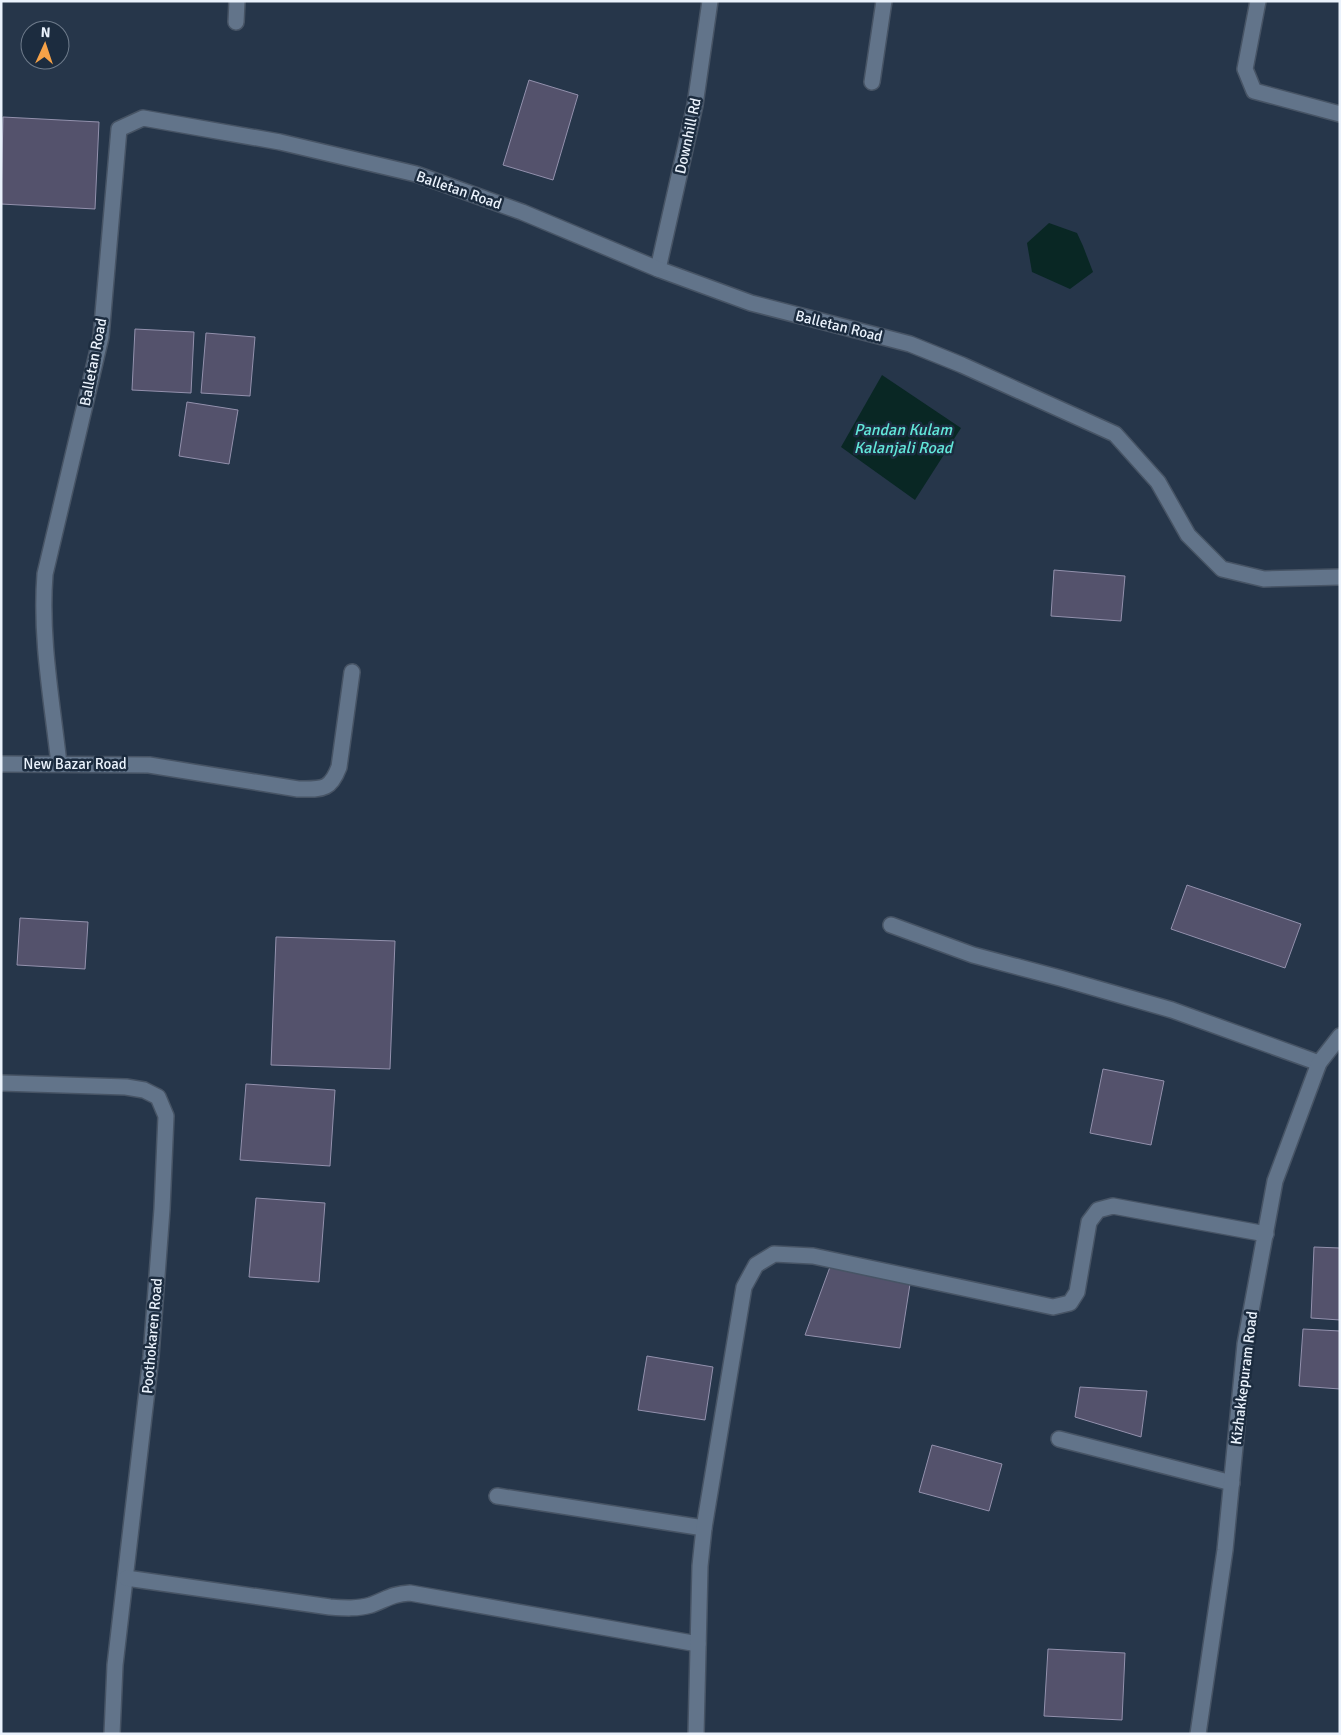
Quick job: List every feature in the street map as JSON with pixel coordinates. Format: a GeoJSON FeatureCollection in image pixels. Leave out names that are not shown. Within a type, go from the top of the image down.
{"type":"FeatureCollection","features":[{"type":"Feature","properties":{"kind":"street"},"geometry":{"type":"LineString","coordinates":[[236,22],[237,1]]}},
{"type":"Feature","properties":{"kind":"street","name":"Downhill Rd"},"geometry":{"type":"LineString","coordinates":[[658,269],[695,105],[710,1]]}},
{"type":"Feature","properties":{"kind":"street"},"geometry":{"type":"LineString","coordinates":[[872,82],[884,1]]}},
{"type":"Feature","properties":{"kind":"street"},"geometry":{"type":"LineString","coordinates":[[1258,1],[1245,69],[1254,91],[1340,114]]}},
{"type":"Feature","properties":{"kind":"street","name":"Balletan Road"},"geometry":{"type":"LineString","coordinates":[[59,764],[44,631],[43,602],[45,574],[101,337],[119,129],[143,118],[280,142],[416,174],[522,212],[658,269],[751,304],[910,344],[962,365],[1115,434],[1158,482],[1188,535],[1222,569],[1264,579],[1340,577]]}},
{"type":"Feature","properties":{"kind":"street","name":"New Bazar Road"},"geometry":{"type":"LineString","coordinates":[[1,764],[149,765],[298,789],[320,789],[333,782],[339,768],[352,672]]}},
{"type":"Feature","properties":{"kind":"street"},"geometry":{"type":"LineString","coordinates":[[891,925],[973,955],[1172,1010],[1319,1063]]}},
{"type":"Feature","properties":{"kind":"street","name":"Kizhakkepuram Road"},"geometry":{"type":"LineString","coordinates":[[1198,1734],[1225,1550],[1245,1344],[1275,1181],[1319,1063],[1340,1036]]}},
{"type":"Feature","properties":{"kind":"street","name":"Poothokaren Road"},"geometry":{"type":"LineString","coordinates":[[1,1083],[126,1087],[144,1090],[158,1097],[166,1116],[162,1209],[151,1356],[115,1665],[112,1734]]}},
{"type":"Feature","properties":{"kind":"street"},"geometry":{"type":"LineString","coordinates":[[696,1734],[700,1566],[704,1528],[744,1287],[756,1265],[774,1254],[813,1256],[1053,1307],[1070,1304],[1077,1292],[1089,1222],[1098,1210],[1113,1206],[1266,1234]]}},
{"type":"Feature","properties":{"kind":"street"},"geometry":{"type":"LineString","coordinates":[[1059,1439],[1232,1483]]}},
{"type":"Feature","properties":{"kind":"street"},"geometry":{"type":"LineString","coordinates":[[496,1496],[704,1528]]}},
{"type":"Feature","properties":{"kind":"street"},"geometry":{"type":"LineString","coordinates":[[126,1578],[330,1607],[354,1608],[371,1605],[396,1594],[410,1593],[698,1644]]}},
{"type":"Feature","properties":{"kind":"water"},"geometry":{"type":"Polygon","coordinates":[[[1049,223],[1077,233],[1093,272],[1070,289],[1032,272],[1027,243],[1049,223]]]}},
{"type":"Feature","properties":{"kind":"water","name":"Pandan Kulam Kalanjali Road"},"geometry":{"type":"Polygon","coordinates":[[[882,375],[961,428],[915,500],[841,447],[882,375]]]}},
{"type":"Feature","properties":{"kind":"building"},"geometry":{"type":"Polygon","coordinates":[[[529,80],[578,95],[553,180],[503,165],[529,80]]]}},
{"type":"Feature","properties":{"kind":"building"},"geometry":{"type":"Polygon","coordinates":[[[3,117],[99,122],[95,209],[1,204],[3,117]]]}},
{"type":"Feature","properties":{"kind":"building"},"geometry":{"type":"Polygon","coordinates":[[[135,329],[194,332],[191,393],[132,390],[135,329]]]}},
{"type":"Feature","properties":{"kind":"building"},"geometry":{"type":"Polygon","coordinates":[[[206,333],[255,337],[250,396],[201,393],[206,333]]]}},
{"type":"Feature","properties":{"kind":"building"},"geometry":{"type":"Polygon","coordinates":[[[187,402],[238,410],[229,464],[179,456],[187,402]]]}},
{"type":"Feature","properties":{"kind":"building"},"geometry":{"type":"Polygon","coordinates":[[[1054,570],[1125,576],[1121,621],[1051,616],[1054,570]]]}},
{"type":"Feature","properties":{"kind":"building"},"geometry":{"type":"Polygon","coordinates":[[[1187,885],[1301,924],[1285,968],[1171,929],[1187,885]]]}},
{"type":"Feature","properties":{"kind":"building"},"geometry":{"type":"Polygon","coordinates":[[[20,918],[88,922],[85,969],[17,965],[20,918]]]}},
{"type":"Feature","properties":{"kind":"building"},"geometry":{"type":"Polygon","coordinates":[[[276,937],[395,941],[390,1069],[271,1065],[276,937]]]}},
{"type":"Feature","properties":{"kind":"building"},"geometry":{"type":"Polygon","coordinates":[[[1103,1069],[1164,1081],[1151,1145],[1090,1133],[1103,1069]]]}},
{"type":"Feature","properties":{"kind":"building"},"geometry":{"type":"Polygon","coordinates":[[[246,1084],[335,1090],[330,1166],[240,1160],[246,1084]]]}},
{"type":"Feature","properties":{"kind":"building"},"geometry":{"type":"Polygon","coordinates":[[[256,1198],[325,1203],[319,1282],[249,1277],[256,1198]]]}},
{"type":"Feature","properties":{"kind":"building"},"geometry":{"type":"Polygon","coordinates":[[[1314,1247],[1340,1248],[1340,1320],[1311,1318],[1314,1247]]]}},
{"type":"Feature","properties":{"kind":"building"},"geometry":{"type":"Polygon","coordinates":[[[830,1267],[910,1284],[900,1348],[805,1335],[830,1267]]]}},
{"type":"Feature","properties":{"kind":"building"},"geometry":{"type":"Polygon","coordinates":[[[1303,1329],[1340,1331],[1340,1389],[1299,1386],[1303,1329]]]}},
{"type":"Feature","properties":{"kind":"building"},"geometry":{"type":"Polygon","coordinates":[[[647,1356],[713,1367],[705,1420],[638,1410],[647,1356]]]}},
{"type":"Feature","properties":{"kind":"building"},"geometry":{"type":"Polygon","coordinates":[[[1080,1387],[1147,1391],[1141,1437],[1075,1417],[1080,1387]]]}},
{"type":"Feature","properties":{"kind":"building"},"geometry":{"type":"Polygon","coordinates":[[[932,1445],[1002,1464],[989,1511],[919,1492],[932,1445]]]}},
{"type":"Feature","properties":{"kind":"building"},"geometry":{"type":"Polygon","coordinates":[[[1048,1649],[1125,1653],[1122,1720],[1044,1716],[1048,1649]]]}}]}
